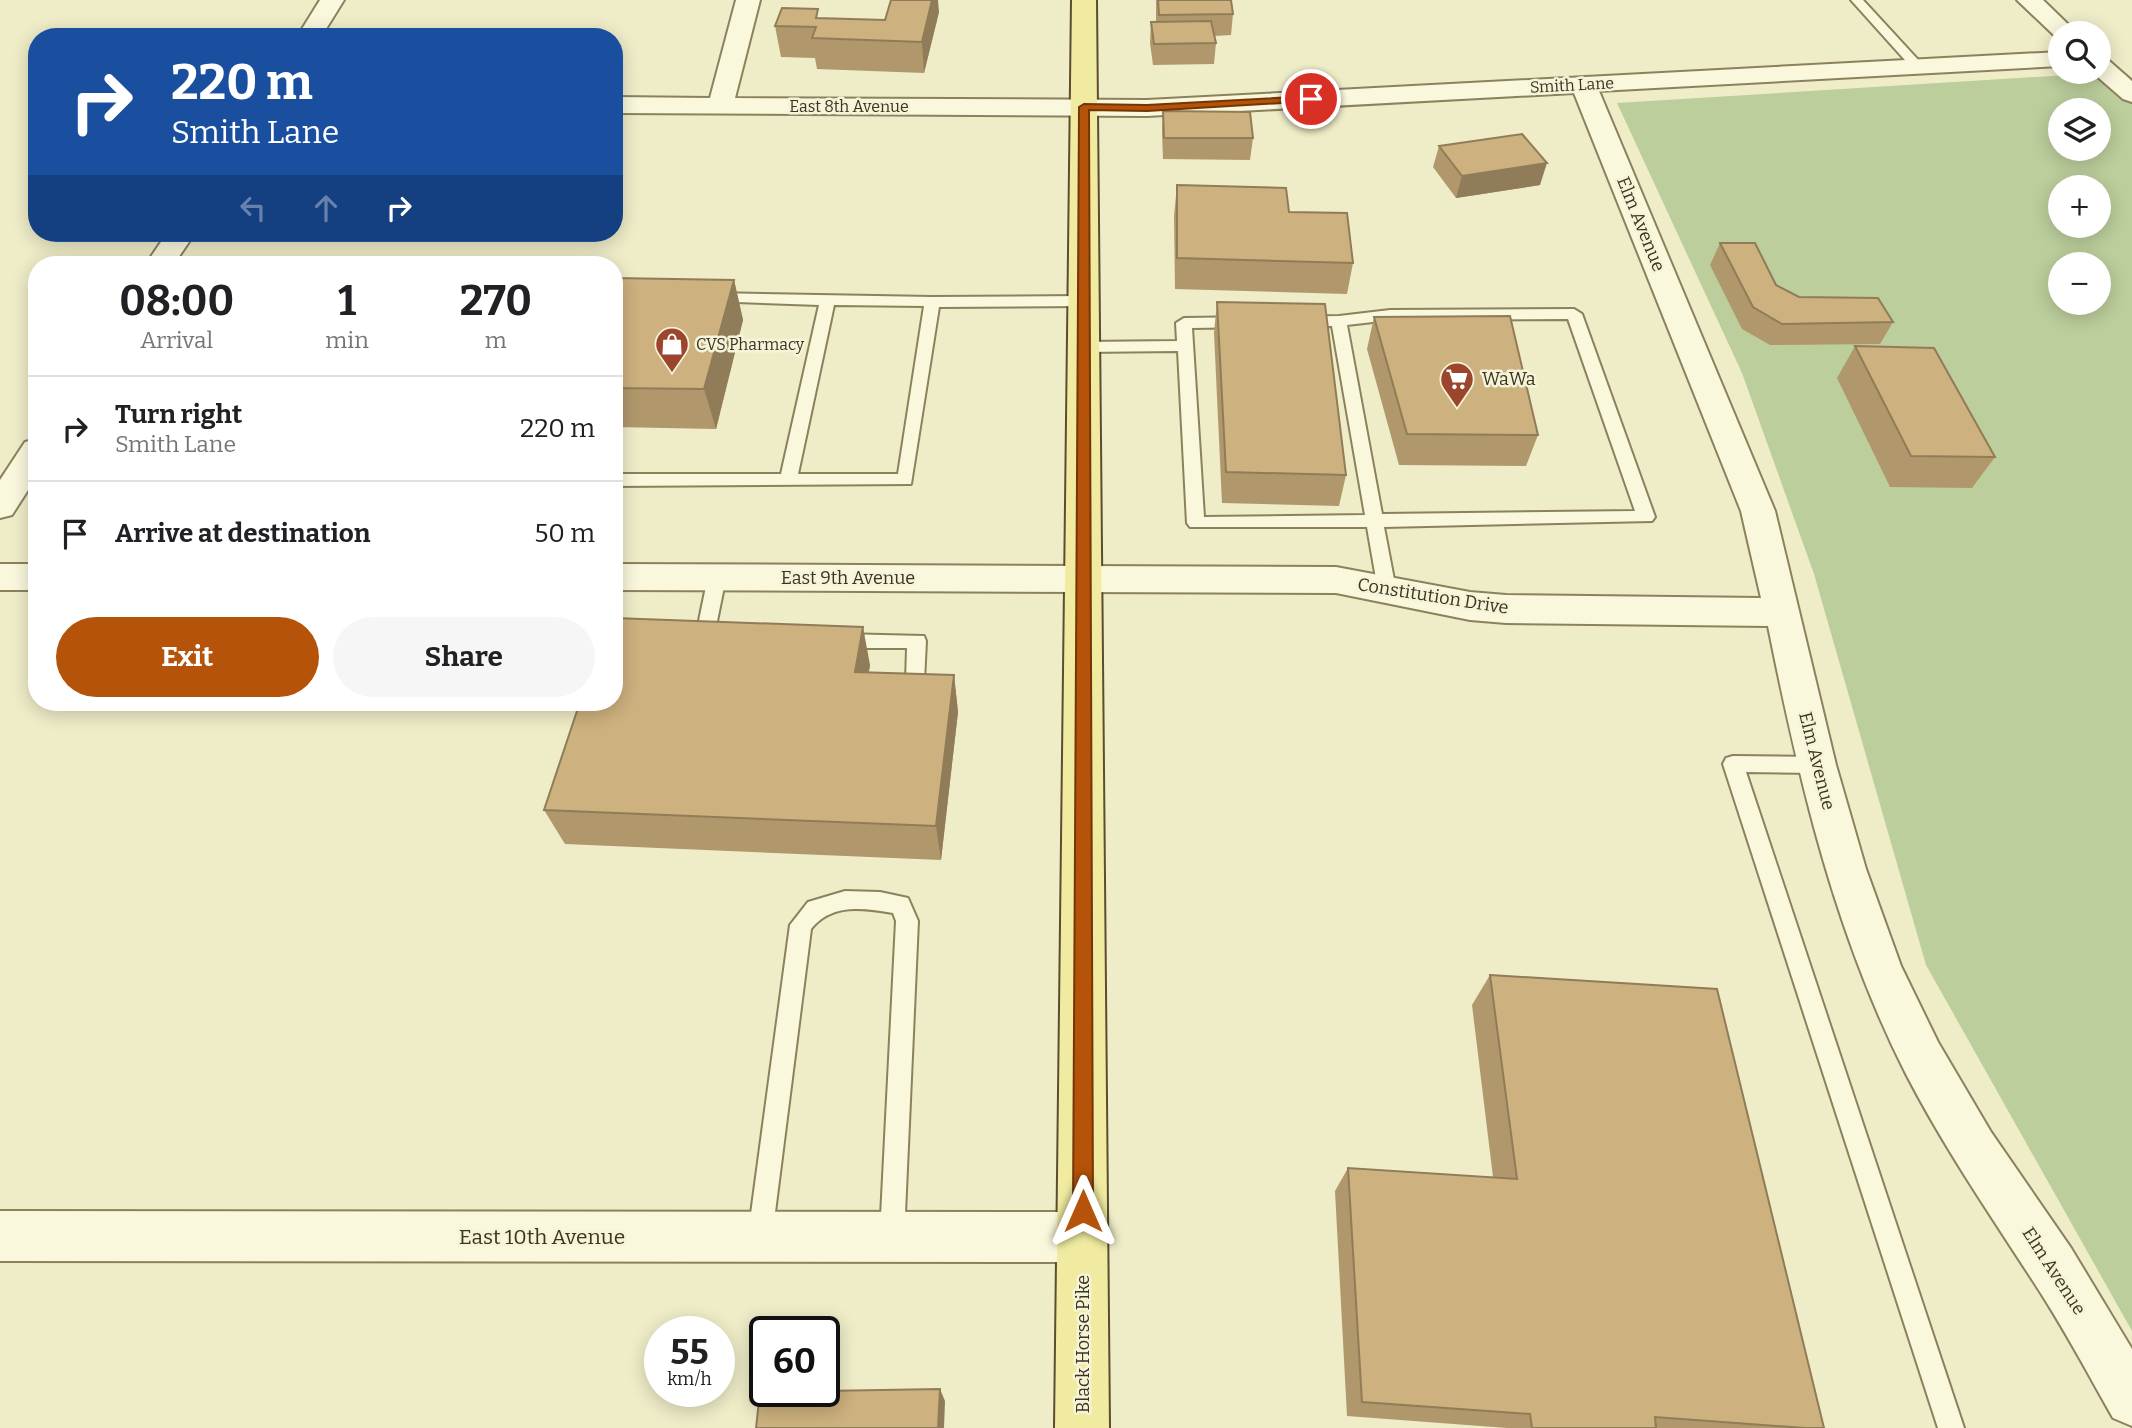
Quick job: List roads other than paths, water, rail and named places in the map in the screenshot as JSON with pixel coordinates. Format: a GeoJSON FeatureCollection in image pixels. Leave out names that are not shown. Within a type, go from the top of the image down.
{"type":"FeatureCollection","features":[{"type":"Feature","properties":{"kind":"main road","name":"Black Horse Pike"},"geometry":{"type":"LineString","coordinates":[[1082,1428],[1084,0]]}},
{"type":"Feature","properties":{"kind":"street"},"geometry":{"type":"LineString","coordinates":[[315,28],[332,0]]}},
{"type":"Feature","properties":{"kind":"street"},"geometry":{"type":"LineString","coordinates":[[720,107],[748,0]]}},
{"type":"Feature","properties":{"kind":"street"},"geometry":{"type":"LineString","coordinates":[[2029,0],[2052,21]]}},
{"type":"Feature","properties":{"kind":"street","name":"Smith Lane"},"geometry":{"type":"LineString","coordinates":[[1084,107],[1147,108],[2048,60]]}},
{"type":"Feature","properties":{"kind":"street"},"geometry":{"type":"LineString","coordinates":[[2111,66],[2132,94]]}},
{"type":"Feature","properties":{"kind":"street","name":"Elm Avenue"},"geometry":{"type":"LineString","coordinates":[[1584,85],[1758,511],[1783,612],[1815,765],[1845,869],[1881,970],[1922,1058],[1974,1149],[2053,1266],[2132,1399]]}},
{"type":"Feature","properties":{"kind":"street","name":"East 8th Avenue"},"geometry":{"type":"LineString","coordinates":[[623,105],[1084,107]]}},
{"type":"Feature","properties":{"kind":"street"},"geometry":{"type":"LineString","coordinates":[[0,506],[28,464]]}},
{"type":"Feature","properties":{"kind":"street"},"geometry":{"type":"LineString","coordinates":[[0,578],[28,577]]}},
{"type":"Feature","properties":{"kind":"street","name":"East 9th Avenue"},"geometry":{"type":"LineString","coordinates":[[623,577],[1083,579]]}},
{"type":"Feature","properties":{"kind":"street","name":"Constitution Drive"},"geometry":{"type":"LineString","coordinates":[[1083,579],[1336,580],[1469,606],[1506,609],[1783,612]]}},
{"type":"Feature","properties":{"kind":"street","name":"East 10th Avenue"},"geometry":{"type":"LineString","coordinates":[[0,1236],[1083,1237]]}},
{"type":"Feature","properties":{"kind":"lane"},"geometry":{"type":"LineString","coordinates":[[1857,0],[1917,66]]}},
{"type":"Feature","properties":{"kind":"lane"},"geometry":{"type":"LineString","coordinates":[[693,296],[827,301],[1083,301]]}},
{"type":"Feature","properties":{"kind":"lane"},"geometry":{"type":"LineString","coordinates":[[788,480],[827,301]]}},
{"type":"Feature","properties":{"kind":"lane"},"geometry":{"type":"LineString","coordinates":[[623,480],[905,480],[932,302]]}},
{"type":"Feature","properties":{"kind":"lane"},"geometry":{"type":"LineString","coordinates":[[1574,314],[1646,517],[1196,523],[1184,323],[1339,321],[1390,315],[1574,314]]}},
{"type":"Feature","properties":{"kind":"lane"},"geometry":{"type":"LineString","coordinates":[[1339,321],[1387,590]]}},
{"type":"Feature","properties":{"kind":"lane"},"geometry":{"type":"LineString","coordinates":[[1083,347],[1186,346]]}},
{"type":"Feature","properties":{"kind":"lane"},"geometry":{"type":"LineString","coordinates":[[717,577],[705,635],[714,640],[741,640]]}},
{"type":"Feature","properties":{"kind":"lane"},"geometry":{"type":"LineString","coordinates":[[822,640],[917,641],[915,681]]}},
{"type":"Feature","properties":{"kind":"lane"},"geometry":{"type":"LineString","coordinates":[[1815,765],[1733,764],[1951,1428]]}},
{"type":"Feature","properties":{"kind":"lane"},"geometry":{"type":"LineString","coordinates":[[760,1237],[801,925],[815,909],[830,902],[881,901],[900,905],[907,922],[891,1236]]}},
{"type":"Feature","properties":{"kind":"place","name":"CVS Pharmacy"},"geometry":{"type":"Point","coordinates":[672,374]}},
{"type":"Feature","properties":{"kind":"place","name":"WaWa"},"geometry":{"type":"Point","coordinates":[1457,409]}}]}
